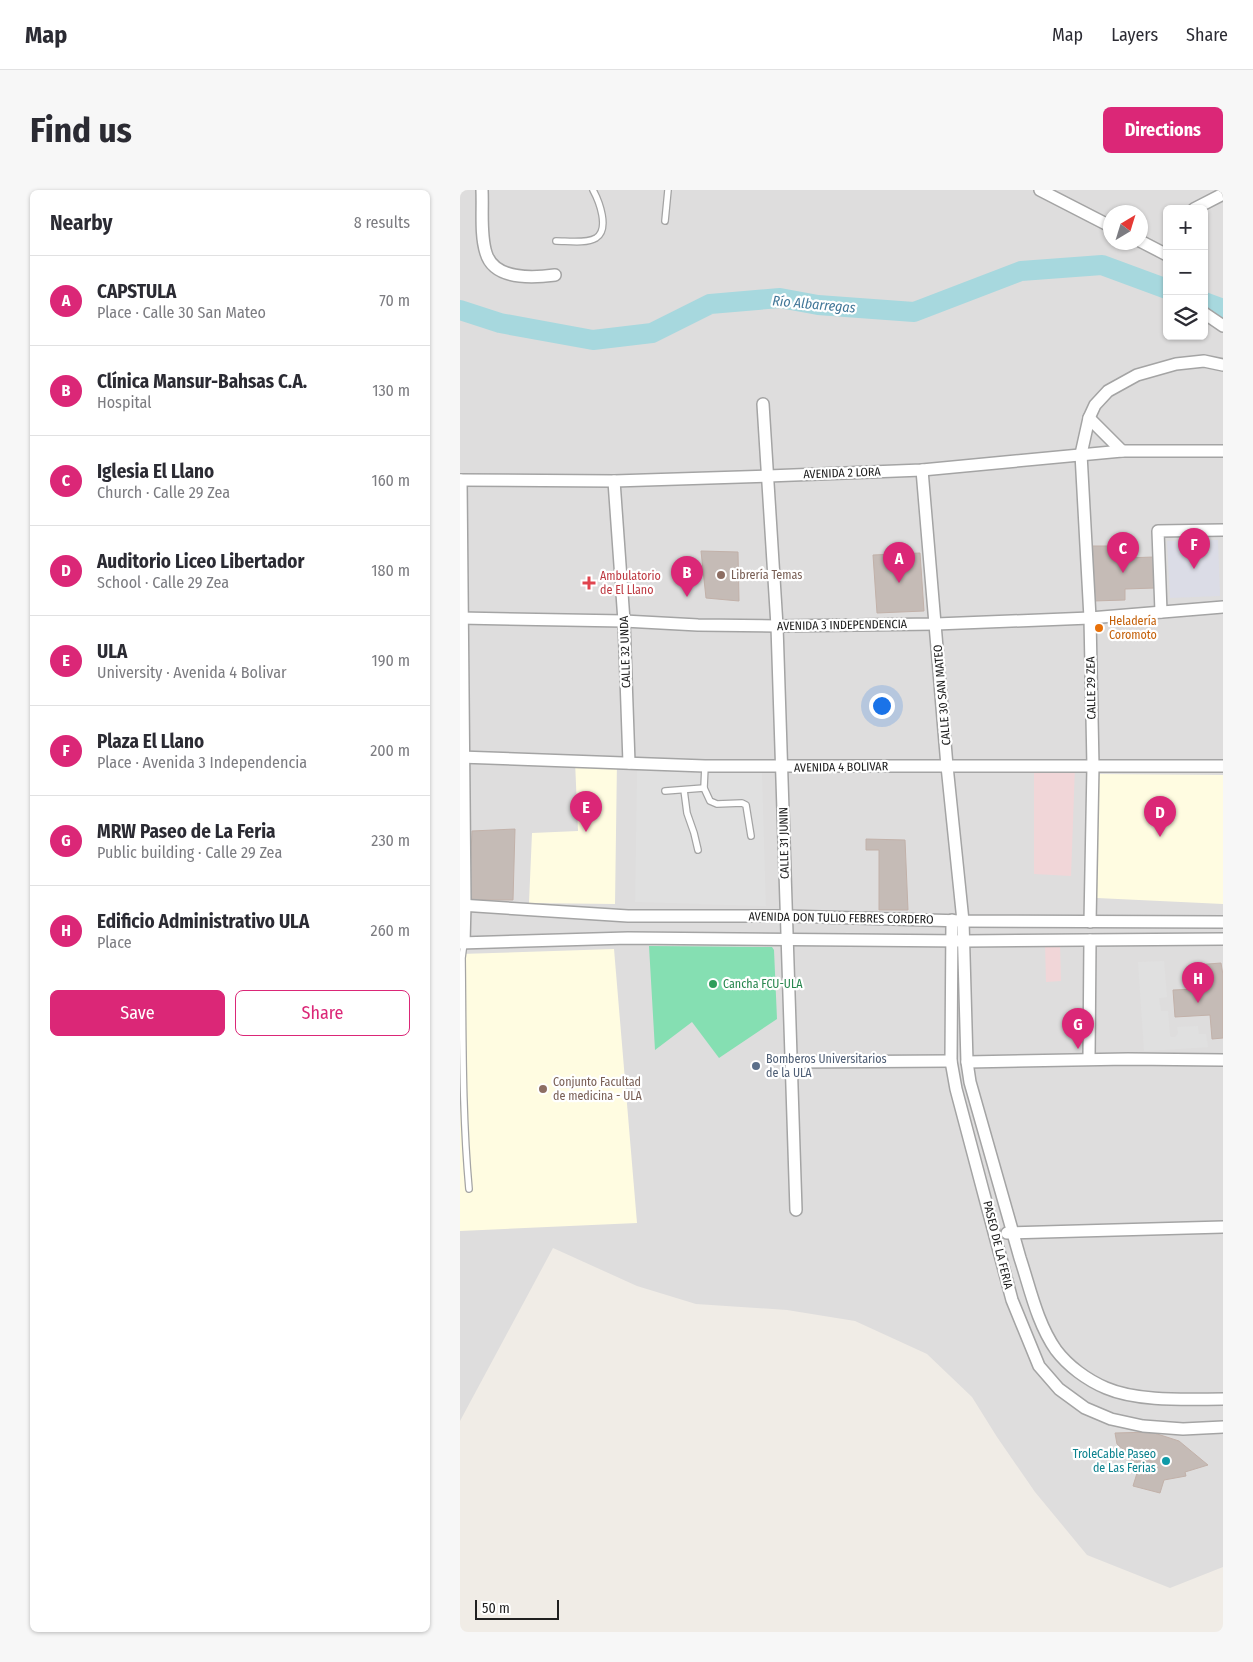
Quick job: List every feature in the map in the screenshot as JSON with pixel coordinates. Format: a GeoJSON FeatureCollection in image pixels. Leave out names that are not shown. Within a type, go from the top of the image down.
{"type":"FeatureCollection","features":[{"type":"Feature","properties":{"kind":"street"},"geometry":{"type":"LineString","coordinates":[[482,190],[483,233],[486,254],[493,265],[506,274],[538,277],[555,275]]}},
{"type":"Feature","properties":{"kind":"street"},"geometry":{"type":"LineString","coordinates":[[1040,190],[1103,222]]}},
{"type":"Feature","properties":{"kind":"street"},"geometry":{"type":"LineString","coordinates":[[1202,205],[1223,194]]}},
{"type":"Feature","properties":{"kind":"street"},"geometry":{"type":"LineString","coordinates":[[1148,245],[1163,252]]}},
{"type":"Feature","properties":{"kind":"street"},"geometry":{"type":"LineString","coordinates":[[1208,316],[1223,326]]}},
{"type":"Feature","properties":{"kind":"street","name":"CALLE 29 ZEA"},"geometry":{"type":"LineString","coordinates":[[1090,922],[1093,766],[1090,618],[1081,454],[1089,418],[1095,405],[1108,391],[1137,375],[1185,363],[1204,361],[1223,365]]}},
{"type":"Feature","properties":{"kind":"street","name":"CALLE 31 JUNIN"},"geometry":{"type":"LineString","coordinates":[[763,404],[778,626],[796,1210]]}},
{"type":"Feature","properties":{"kind":"street"},"geometry":{"type":"LineString","coordinates":[[1089,418],[1122,451]]}},
{"type":"Feature","properties":{"kind":"street","name":"AVENIDA 2 LORA"},"geometry":{"type":"LineString","coordinates":[[461,480],[614,481],[768,476],[922,470],[1122,451],[1223,452]]}},
{"type":"Feature","properties":{"kind":"street","name":"CALLE 30 SAN MATEO"},"geometry":{"type":"LineString","coordinates":[[922,470],[948,766],[958,920]]}},
{"type":"Feature","properties":{"kind":"street"},"geometry":{"type":"LineString","coordinates":[[461,480],[462,943]]}},
{"type":"Feature","properties":{"kind":"street","name":"CALLE 32 UNDA"},"geometry":{"type":"LineString","coordinates":[[614,481],[624,621],[630,763]]}},
{"type":"Feature","properties":{"kind":"street"},"geometry":{"type":"LineString","coordinates":[[1161,612],[1158,531],[1223,530]]}},
{"type":"Feature","properties":{"kind":"street","name":"AVENIDA 3 INDEPENDENCIA"},"geometry":{"type":"LineString","coordinates":[[461,618],[624,621],[698,625],[936,624],[1090,618],[1223,607]]}},
{"type":"Feature","properties":{"kind":"street","name":"AVENIDA 4 BOLIVAR"},"geometry":{"type":"LineString","coordinates":[[462,757],[782,767],[1223,766]]}},
{"type":"Feature","properties":{"kind":"street","name":"AVENIDA DON TULIO FEBRES CORDERO"},"geometry":{"type":"LineString","coordinates":[[463,905],[628,916],[786,916],[1090,922],[1223,922]]}},
{"type":"Feature","properties":{"kind":"street"},"geometry":{"type":"LineString","coordinates":[[958,920],[965,941],[966,1062],[1088,1059],[1223,1060]]}},
{"type":"Feature","properties":{"kind":"street","name":"PASEO DE LA FERIA"},"geometry":{"type":"LineString","coordinates":[[958,920],[952,940],[951,1061],[956,1089],[1012,1300],[1039,1366],[1059,1389],[1085,1408],[1111,1419],[1143,1426],[1182,1429],[1223,1427]]}},
{"type":"Feature","properties":{"kind":"street","name":"AVENIDA DON TULIO FEBRES CORDERO"},"geometry":{"type":"LineString","coordinates":[[462,943],[628,938],[965,941],[1223,939]]}},
{"type":"Feature","properties":{"kind":"street"},"geometry":{"type":"LineString","coordinates":[[1088,1059],[1090,940]]}},
{"type":"Feature","properties":{"kind":"street"},"geometry":{"type":"LineString","coordinates":[[792,1062],[951,1061]]}},
{"type":"Feature","properties":{"kind":"street","name":"PASEO DE LA FERIA"},"geometry":{"type":"LineString","coordinates":[[966,1062],[970,1082],[1041,1324],[1056,1350],[1081,1375],[1107,1389],[1135,1396],[1183,1399],[1223,1398]]}},
{"type":"Feature","properties":{"kind":"street"},"geometry":{"type":"LineString","coordinates":[[996,1235],[1013,1232],[1223,1227]]}},
{"type":"Feature","properties":{"kind":"lane"},"geometry":{"type":"LineString","coordinates":[[556,241],[588,240],[600,234],[602,218],[593,190]]}},
{"type":"Feature","properties":{"kind":"lane"},"geometry":{"type":"LineString","coordinates":[[665,222],[668,190]]}},
{"type":"Feature","properties":{"kind":"lane"},"geometry":{"type":"LineString","coordinates":[[705,766],[704,788],[710,801],[717,804],[742,803],[746,806],[751,836]]}},
{"type":"Feature","properties":{"kind":"lane"},"geometry":{"type":"LineString","coordinates":[[665,792],[704,788]]}},
{"type":"Feature","properties":{"kind":"lane"},"geometry":{"type":"LineString","coordinates":[[684,790],[687,814],[698,850]]}},
{"type":"Feature","properties":{"kind":"lane"},"geometry":{"type":"LineString","coordinates":[[462,943],[464,1095],[469,1189]]}},
{"type":"Feature","properties":{"kind":"shaded area"},"geometry":{"type":"Polygon","coordinates":[[[460,190],[1223,190],[1223,1567],[1170,1588],[1087,1555],[1035,1492],[972,1397],[927,1354],[855,1321],[787,1310],[696,1304],[637,1286],[553,1248],[460,1421],[460,190]]]}},
{"type":"Feature","properties":{"kind":"shaded area"},"geometry":{"type":"Polygon","coordinates":[[[1218,540],[1220,596],[1170,598],[1167,541],[1218,540]]]}},
{"type":"Feature","properties":{"kind":"shaded area"},"geometry":{"type":"Polygon","coordinates":[[[575,761],[617,761],[615,904],[529,903],[532,833],[578,831],[575,761]]]}},
{"type":"Feature","properties":{"kind":"shaded area"},"geometry":{"type":"Polygon","coordinates":[[[637,766],[762,769],[766,906],[635,902],[637,766]]]}},
{"type":"Feature","properties":{"kind":"shaded area"},"geometry":{"type":"Polygon","coordinates":[[[1075,766],[1071,876],[1034,874],[1034,767],[1075,766]]]}},
{"type":"Feature","properties":{"kind":"shaded area"},"geometry":{"type":"Polygon","coordinates":[[[1097,774],[1223,775],[1223,904],[1097,898],[1097,774]]]}},
{"type":"Feature","properties":{"kind":"shaded area"},"geometry":{"type":"Polygon","coordinates":[[[1045,943],[1060,943],[1061,981],[1046,982],[1045,943]]]}},
{"type":"Feature","properties":{"kind":"shaded area","name":"Conjunto Facultad de medicina - ULA"},"geometry":{"type":"Polygon","coordinates":[[[614,949],[637,1223],[460,1231],[460,954],[614,949]]]}},
{"type":"Feature","properties":{"kind":"shaded area"},"geometry":{"type":"Polygon","coordinates":[[[1164,961],[1167,997],[1159,998],[1161,1011],[1168,1011],[1171,1037],[1175,1037],[1178,1033],[1177,1027],[1198,1026],[1199,1034],[1206,1034],[1208,1047],[1144,1051],[1138,962],[1164,961]]]}},
{"type":"Feature","properties":{"kind":"green space","name":"Cancha FCU-ULA"},"geometry":{"type":"Polygon","coordinates":[[[649,946],[772,947],[774,950],[777,1019],[719,1058],[692,1022],[655,1050],[649,946]]]}},
{"type":"Feature","properties":{"kind":"building"},"geometry":{"type":"Polygon","coordinates":[[[1092,546],[1124,546],[1124,558],[1154,557],[1155,588],[1125,589],[1125,600],[1093,601],[1092,546]]]}},
{"type":"Feature","properties":{"kind":"building","name":"Librería Temas"},"geometry":{"type":"Polygon","coordinates":[[[701,551],[738,552],[739,601],[706,598],[701,551]]]}},
{"type":"Feature","properties":{"kind":"building"},"geometry":{"type":"Polygon","coordinates":[[[920,553],[924,611],[877,613],[873,555],[920,553]]]}},
{"type":"Feature","properties":{"kind":"building"},"geometry":{"type":"Polygon","coordinates":[[[515,829],[513,900],[469,900],[472,831],[515,829]]]}},
{"type":"Feature","properties":{"kind":"building"},"geometry":{"type":"Polygon","coordinates":[[[866,839],[905,840],[908,910],[879,910],[879,850],[866,850],[866,839]]]}},
{"type":"Feature","properties":{"kind":"building"},"geometry":{"type":"Polygon","coordinates":[[[1221,963],[1223,975],[1223,1038],[1212,1039],[1210,1015],[1175,1017],[1173,990],[1197,989],[1195,965],[1221,963]]]}},
{"type":"Feature","properties":{"kind":"building","name":"TroleCable Paseo de Las Ferias"},"geometry":{"type":"Polygon","coordinates":[[[1151,1432],[1179,1441],[1208,1465],[1185,1472],[1186,1476],[1164,1480],[1160,1493],[1133,1486],[1138,1470],[1124,1456],[1127,1453],[1117,1444],[1115,1433],[1151,1432]]]}},
{"type":"Feature","properties":{"kind":"waterway","name":"Río Albarregas"},"geometry":{"type":"LineString","coordinates":[[460,310],[500,323],[593,340],[652,333],[710,304],[780,298],[818,305],[914,312],[1021,271],[1102,265],[1163,288]]}},
{"type":"Feature","properties":{"kind":"waterway","name":"Río Albarregas"},"geometry":{"type":"LineString","coordinates":[[1208,303],[1223,309]]}},
{"type":"Feature","properties":{"kind":"place","name":"Plaza El Llano"},"geometry":{"type":"Point","coordinates":[1194,569]}},
{"type":"Feature","properties":{"kind":"place","name":"Iglesia El Llano"},"geometry":{"type":"Point","coordinates":[1123,573]}},
{"type":"Feature","properties":{"kind":"place","name":"Librería Temas"},"geometry":{"type":"Point","coordinates":[721,575]}},
{"type":"Feature","properties":{"kind":"place","name":"Ambulatorio de El Llano"},"geometry":{"type":"Point","coordinates":[589,583]}},
{"type":"Feature","properties":{"kind":"place","name":"CAPSTULA"},"geometry":{"type":"Point","coordinates":[899,583]}},
{"type":"Feature","properties":{"kind":"place","name":"Clínica Mansur-Bahsas C.A."},"geometry":{"type":"Point","coordinates":[687,597]}},
{"type":"Feature","properties":{"kind":"place","name":"Heladería Coromoto"},"geometry":{"type":"Point","coordinates":[1099,628]}},
{"type":"Feature","properties":{"kind":"place","name":"ULA"},"geometry":{"type":"Point","coordinates":[586,832]}},
{"type":"Feature","properties":{"kind":"place","name":"Auditorio Liceo Libertador"},"geometry":{"type":"Point","coordinates":[1160,837]}},
{"type":"Feature","properties":{"kind":"place","name":"Cancha FCU-ULA"},"geometry":{"type":"Point","coordinates":[713,984]}},
{"type":"Feature","properties":{"kind":"place","name":"Edificio Administrativo ULA"},"geometry":{"type":"Point","coordinates":[1198,1003]}},
{"type":"Feature","properties":{"kind":"place","name":"MRW Paseo de La Feria"},"geometry":{"type":"Point","coordinates":[1078,1049]}},
{"type":"Feature","properties":{"kind":"place","name":"Bomberos Universitarios de la ULA"},"geometry":{"type":"Point","coordinates":[756,1066]}},
{"type":"Feature","properties":{"kind":"place","name":"Conjunto Facultad de medicina - ULA"},"geometry":{"type":"Point","coordinates":[543,1089]}},
{"type":"Feature","properties":{"kind":"place","name":"TroleCable Paseo de Las Ferias"},"geometry":{"type":"Point","coordinates":[1166,1461]}}]}
